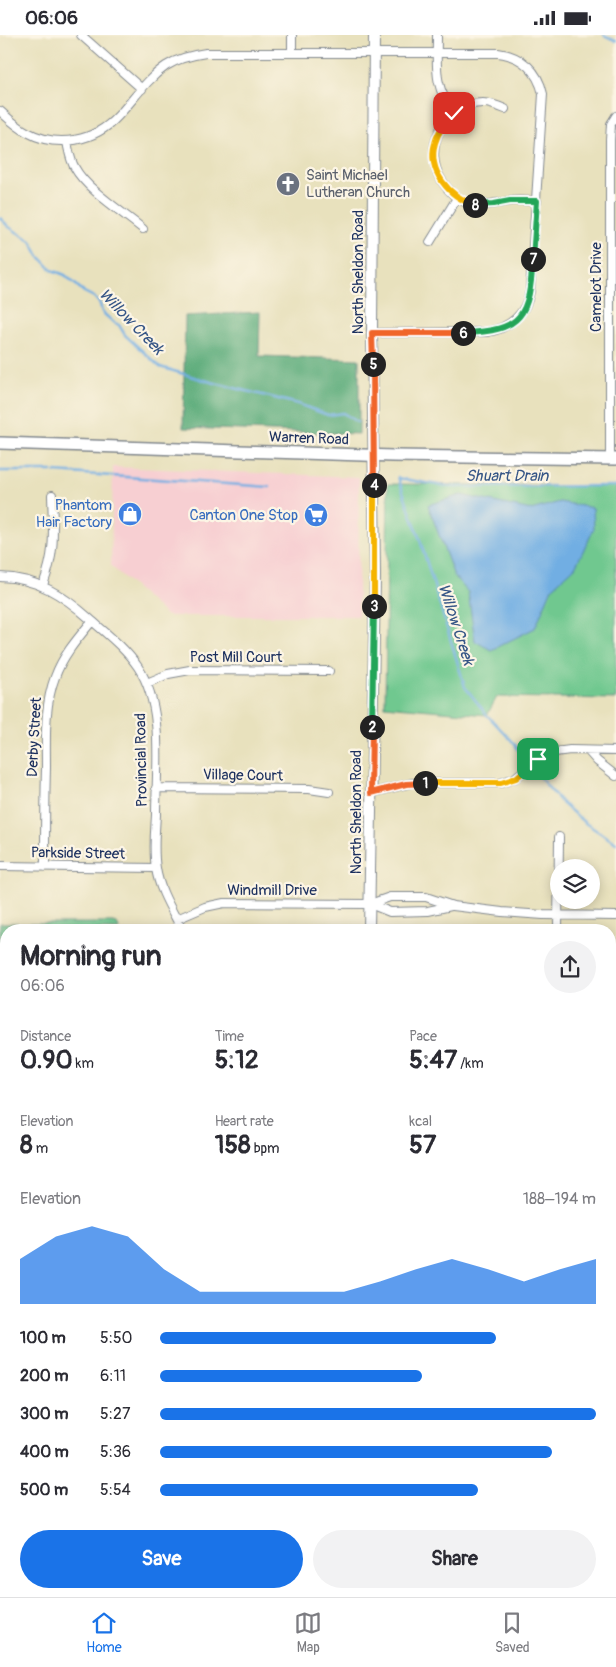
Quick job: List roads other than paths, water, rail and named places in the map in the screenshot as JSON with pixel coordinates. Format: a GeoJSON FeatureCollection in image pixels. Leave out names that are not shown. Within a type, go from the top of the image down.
{"type":"FeatureCollection","features":[{"type":"Feature","properties":{"kind":"main road","name":"Warren Road"},"geometry":{"type":"LineString","coordinates":[[0,443],[374,455],[613,459]]}},
{"type":"Feature","properties":{"kind":"street"},"geometry":{"type":"LineString","coordinates":[[81,35],[142,89]]}},
{"type":"Feature","properties":{"kind":"street"},"geometry":{"type":"LineString","coordinates":[[292,35],[292,53]]}},
{"type":"Feature","properties":{"kind":"street","name":"North Sheldon Road"},"geometry":{"type":"LineString","coordinates":[[369,924],[375,577],[372,333],[374,35]]}},
{"type":"Feature","properties":{"kind":"street"},"geometry":{"type":"LineString","coordinates":[[437,35],[438,83],[441,94],[454,113]]}},
{"type":"Feature","properties":{"kind":"street"},"geometry":{"type":"LineString","coordinates":[[0,111],[17,126],[41,138],[67,142],[85,138],[104,128],[117,117],[164,67],[179,59],[206,53],[505,53],[523,61],[539,79],[544,94],[530,291],[526,305],[518,317],[504,328],[487,333],[372,333]]}},
{"type":"Feature","properties":{"kind":"street"},"geometry":{"type":"LineString","coordinates":[[505,109],[493,104],[482,103],[471,105],[454,113],[434,143],[433,157],[439,177],[457,198],[476,205],[510,201],[537,201]]}},
{"type":"Feature","properties":{"kind":"street","name":"Camelot Drive"},"geometry":{"type":"LineString","coordinates":[[613,459],[610,141],[611,124],[616,116]]}},
{"type":"Feature","properties":{"kind":"street"},"geometry":{"type":"LineString","coordinates":[[67,142],[71,160],[80,177],[143,229]]}},
{"type":"Feature","properties":{"kind":"street"},"geometry":{"type":"LineString","coordinates":[[430,242],[457,198]]}},
{"type":"Feature","properties":{"kind":"street"},"geometry":{"type":"LineString","coordinates":[[43,585],[49,571],[54,547],[52,495]]}},
{"type":"Feature","properties":{"kind":"street","name":"Provincial Road"},"geometry":{"type":"LineString","coordinates":[[0,577],[26,580],[43,585],[63,596],[128,653],[138,666],[153,703],[156,720],[156,868],[162,892],[179,924]]}},
{"type":"Feature","properties":{"kind":"street","name":"Derby Street"},"geometry":{"type":"LineString","coordinates":[[45,867],[46,730],[49,697],[54,677],[64,658],[74,642],[92,621]]}},
{"type":"Feature","properties":{"kind":"street","name":"Post Mill Court"},"geometry":{"type":"LineString","coordinates":[[146,683],[168,674],[190,670],[328,671]]}},
{"type":"Feature","properties":{"kind":"street"},"geometry":{"type":"LineString","coordinates":[[371,793],[412,783],[501,783],[516,778],[538,759],[562,750],[588,752],[616,751]]}},
{"type":"Feature","properties":{"kind":"street"},"geometry":{"type":"LineString","coordinates":[[588,752],[616,776]]}},
{"type":"Feature","properties":{"kind":"street","name":"Village Court"},"geometry":{"type":"LineString","coordinates":[[156,788],[309,789],[328,792]]}},
{"type":"Feature","properties":{"kind":"street"},"geometry":{"type":"LineString","coordinates":[[558,924],[559,837]]}},
{"type":"Feature","properties":{"kind":"street","name":"Parkside Street"},"geometry":{"type":"LineString","coordinates":[[0,866],[156,868]]}},
{"type":"Feature","properties":{"kind":"street","name":"Windmill Drive"},"geometry":{"type":"LineString","coordinates":[[370,905],[390,897],[426,897],[453,906],[502,912],[616,916]]}},
{"type":"Feature","properties":{"kind":"street","name":"Windmill Drive"},"geometry":{"type":"LineString","coordinates":[[176,919],[205,907],[224,903],[370,905],[390,912],[428,911],[453,906]]}},
{"type":"Feature","properties":{"kind":"water"},"geometry":{"type":"Polygon","coordinates":[[[461,495],[531,510],[560,502],[593,508],[594,529],[575,567],[552,588],[535,628],[491,650],[475,641],[468,592],[454,576],[428,505],[461,495]]]}},
{"type":"Feature","properties":{"kind":"waterway"},"geometry":{"type":"LineString","coordinates":[[604,35],[616,41]]}},
{"type":"Feature","properties":{"kind":"waterway","name":"Willow Creek"},"geometry":{"type":"LineString","coordinates":[[0,218],[9,227],[31,241],[39,256],[52,270],[65,275],[84,292],[94,297],[100,304],[102,312],[119,325],[125,335],[160,367],[298,404],[328,415],[343,413],[357,422]]}},
{"type":"Feature","properties":{"kind":"waterway"},"geometry":{"type":"LineString","coordinates":[[0,471],[52,471]]}},
{"type":"Feature","properties":{"kind":"waterway"},"geometry":{"type":"LineString","coordinates":[[55,472],[270,487]]}},
{"type":"Feature","properties":{"kind":"waterway","name":"Willow Creek"},"geometry":{"type":"LineString","coordinates":[[398,477],[420,540],[465,687],[487,715],[514,743],[525,761]]}},
{"type":"Feature","properties":{"kind":"waterway","name":"Shuart Drain"},"geometry":{"type":"LineString","coordinates":[[398,478],[450,487],[616,486]]}},
{"type":"Feature","properties":{"kind":"waterway","name":"Willow Creek"},"geometry":{"type":"LineString","coordinates":[[534,771],[562,803],[585,823],[616,843]]}},
{"type":"Feature","properties":{"kind":"place","name":"Saint Michael Lutheran Church"},"geometry":{"type":"Point","coordinates":[288,184]}},
{"type":"Feature","properties":{"kind":"place","name":"Phantom Hair Factory"},"geometry":{"type":"Point","coordinates":[130,514]}},
{"type":"Feature","properties":{"kind":"place","name":"Canton One Stop"},"geometry":{"type":"Point","coordinates":[316,515]}}]}
